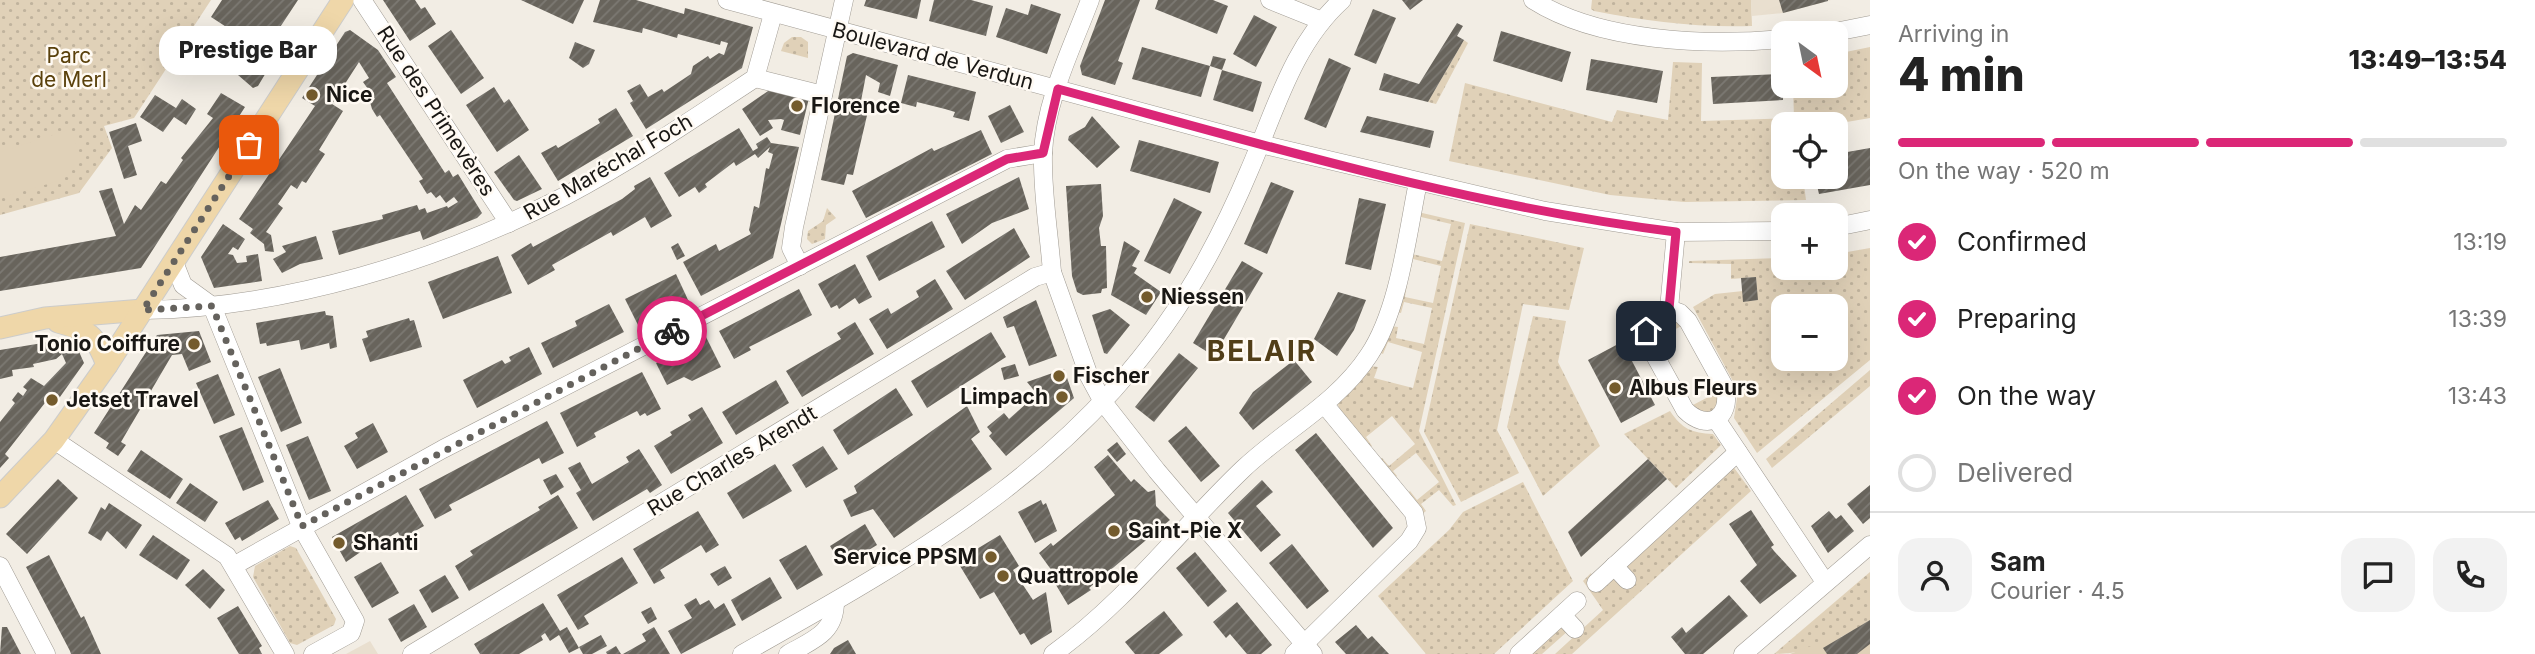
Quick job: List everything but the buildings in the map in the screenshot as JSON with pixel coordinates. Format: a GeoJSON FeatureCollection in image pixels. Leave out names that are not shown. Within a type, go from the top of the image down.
{"type":"FeatureCollection","features":[{"type":"Feature","properties":{"kind":"main road"},"geometry":{"type":"LineString","coordinates":[[0,496],[54,440],[107,365],[344,0]]}},
{"type":"Feature","properties":{"kind":"main road"},"geometry":{"type":"LineString","coordinates":[[0,328],[46,318],[143,310]]}},
{"type":"Feature","properties":{"kind":"main road"},"geometry":{"type":"LineString","coordinates":[[46,318],[85,329],[101,348],[107,365]]}},
{"type":"Feature","properties":{"kind":"street","name":"Rue des Primevères"},"geometry":{"type":"LineString","coordinates":[[362,0],[509,223]]}},
{"type":"Feature","properties":{"kind":"street","name":"Boulevard de Verdun"},"geometry":{"type":"LineString","coordinates":[[727,0],[1260,144],[1418,182],[1595,221],[1676,232],[1771,231]]}},
{"type":"Feature","properties":{"kind":"street"},"geometry":{"type":"LineString","coordinates":[[800,266],[791,248],[794,227],[844,0]]}},
{"type":"Feature","properties":{"kind":"street"},"geometry":{"type":"LineString","coordinates":[[1090,0],[1058,89],[1043,153],[1052,272],[1089,376],[1103,402],[1304,651],[1409,541],[1417,528],[1414,513],[1324,404]]}},
{"type":"Feature","properties":{"kind":"street"},"geometry":{"type":"LineString","coordinates":[[1270,0],[1322,21]]}},
{"type":"Feature","properties":{"kind":"street"},"geometry":{"type":"LineString","coordinates":[[743,654],[894,568],[1034,468],[1103,402],[1185,296],[1211,249],[1260,144],[1280,93],[1322,21],[1342,0]]}},
{"type":"Feature","properties":{"kind":"street"},"geometry":{"type":"LineString","coordinates":[[1533,0],[1578,22],[1623,32],[1690,40],[1771,39]]}},
{"type":"Feature","properties":{"kind":"street"},"geometry":{"type":"LineString","coordinates":[[773,14],[754,78],[823,95]]}},
{"type":"Feature","properties":{"kind":"street"},"geometry":{"type":"LineString","coordinates":[[1848,29],[1870,24]]}},
{"type":"Feature","properties":{"kind":"street","name":"Rue Maréchal Foch"},"geometry":{"type":"LineString","coordinates":[[143,310],[212,306],[327,285],[432,254],[509,223],[566,195],[754,78]]}},
{"type":"Feature","properties":{"kind":"street"},"geometry":{"type":"LineString","coordinates":[[235,565],[443,449],[1007,159],[1043,153]]}},
{"type":"Feature","properties":{"kind":"street"},"geometry":{"type":"LineString","coordinates":[[1053,654],[1093,624],[1244,468],[1352,378],[1380,336],[1387,317],[1418,182]]}},
{"type":"Feature","properties":{"kind":"street"},"geometry":{"type":"LineString","coordinates":[[1848,225],[1870,220]]}},
{"type":"Feature","properties":{"kind":"street"},"geometry":{"type":"LineString","coordinates":[[1669,309],[1676,232]]}},
{"type":"Feature","properties":{"kind":"street"},"geometry":{"type":"LineString","coordinates":[[174,262],[183,285],[212,306],[302,526],[355,621],[351,633],[313,654]]}},
{"type":"Feature","properties":{"kind":"street","name":"Rue Charles Arendt"},"geometry":{"type":"LineString","coordinates":[[412,654],[1023,284],[1052,272]]}},
{"type":"Feature","properties":{"kind":"street"},"geometry":{"type":"LineString","coordinates":[[1669,309],[1680,313],[1688,321],[1725,388],[1728,400],[1724,411],[1716,419],[1704,422],[1685,410],[1648,343],[1646,331],[1649,320],[1658,312],[1669,309]]}},
{"type":"Feature","properties":{"kind":"street"},"geometry":{"type":"LineString","coordinates":[[1716,419],[1825,582]]}},
{"type":"Feature","properties":{"kind":"street"},"geometry":{"type":"LineString","coordinates":[[54,440],[227,556],[235,565],[285,654]]}},
{"type":"Feature","properties":{"kind":"street"},"geometry":{"type":"LineString","coordinates":[[1596,583],[1738,452]]}},
{"type":"Feature","properties":{"kind":"street"},"geometry":{"type":"LineString","coordinates":[[1743,654],[1870,545]]}},
{"type":"Feature","properties":{"kind":"street"},"geometry":{"type":"LineString","coordinates":[[0,566],[46,654]]}},
{"type":"Feature","properties":{"kind":"street"},"geometry":{"type":"LineString","coordinates":[[1614,566],[1627,580]]}},
{"type":"Feature","properties":{"kind":"street"},"geometry":{"type":"LineString","coordinates":[[1519,654],[1577,601]]}},
{"type":"Feature","properties":{"kind":"street"},"geometry":{"type":"LineString","coordinates":[[788,654],[827,632],[835,616],[835,602]]}},
{"type":"Feature","properties":{"kind":"street"},"geometry":{"type":"LineString","coordinates":[[1562,615],[1575,629]]}},
{"type":"Feature","properties":{"kind":"shaded area"},"geometry":{"type":"Polygon","coordinates":[[[1751,0],[1831,0],[1783,13],[1752,16],[1751,0]]]}},
{"type":"Feature","properties":{"kind":"shaded area"},"geometry":{"type":"Polygon","coordinates":[[[370,641],[378,654],[346,654],[359,647],[370,641]]]}},
{"type":"Feature","properties":{"kind":"green space","name":"Parc de Merl"},"geometry":{"type":"Polygon","coordinates":[[[0,0],[211,0],[134,118],[104,126],[112,148],[79,193],[0,215],[0,0]]]}},
{"type":"Feature","properties":{"kind":"green space"},"geometry":{"type":"Polygon","coordinates":[[[1592,0],[1751,0],[1752,26],[1692,25],[1633,18],[1594,11],[1591,9],[1592,0]]]}},
{"type":"Feature","properties":{"kind":"green space"},"geometry":{"type":"Polygon","coordinates":[[[792,37],[801,37],[808,42],[808,58],[781,51],[784,43],[792,37]]]}},
{"type":"Feature","properties":{"kind":"green space"},"geometry":{"type":"Polygon","coordinates":[[[1464,40],[1468,43],[1436,104],[1428,102],[1464,40]]]}},
{"type":"Feature","properties":{"kind":"green space"},"geometry":{"type":"Polygon","coordinates":[[[1870,47],[1870,118],[1848,122],[1848,112],[1794,112],[1793,98],[1848,98],[1848,52],[1870,47]]]}},
{"type":"Feature","properties":{"kind":"green space"},"geometry":{"type":"Polygon","coordinates":[[[1673,62],[1702,63],[1701,121],[1771,119],[1771,189],[1805,189],[1806,200],[1684,202],[1610,195],[1449,161],[1465,83],[1612,122],[1617,110],[1668,120],[1673,62]]]}},
{"type":"Feature","properties":{"kind":"green space"},"geometry":{"type":"Polygon","coordinates":[[[71,129],[81,159],[58,181],[0,198],[0,152],[71,129]]]}},
{"type":"Feature","properties":{"kind":"green space"},"geometry":{"type":"Polygon","coordinates":[[[827,208],[836,218],[826,225],[825,239],[812,244],[807,239],[808,231],[823,221],[827,208]]]}},
{"type":"Feature","properties":{"kind":"green space"},"geometry":{"type":"Polygon","coordinates":[[[1418,212],[1465,223],[1419,431],[1456,505],[1453,506],[1439,490],[1421,504],[1426,511],[1422,514],[1406,494],[1410,491],[1417,500],[1439,482],[1416,453],[1393,471],[1397,476],[1394,479],[1379,460],[1382,458],[1389,466],[1415,444],[1392,416],[1366,437],[1372,446],[1369,449],[1338,404],[1369,366],[1378,367],[1374,378],[1413,388],[1422,352],[1388,342],[1383,354],[1378,352],[1391,326],[1398,327],[1396,338],[1424,344],[1432,308],[1404,302],[1401,313],[1395,312],[1402,283],[1407,284],[1405,297],[1433,303],[1441,266],[1413,259],[1410,271],[1405,269],[1412,254],[1442,261],[1451,224],[1421,217],[1418,228],[1418,212]]]}},
{"type":"Feature","properties":{"kind":"green space"},"geometry":{"type":"Polygon","coordinates":[[[1470,224],[1584,248],[1569,310],[1523,304],[1497,430],[1519,473],[1461,502],[1424,432],[1470,224]]]}},
{"type":"Feature","properties":{"kind":"green space"},"geometry":{"type":"Polygon","coordinates":[[[1870,248],[1870,360],[1757,453],[1734,418],[1737,398],[1735,385],[1693,307],[1715,294],[1743,291],[1744,301],[1757,300],[1756,277],[1731,279],[1731,264],[1689,261],[1771,258],[1771,280],[1848,280],[1848,252],[1870,248]]]}},
{"type":"Feature","properties":{"kind":"green space"},"geometry":{"type":"Polygon","coordinates":[[[1533,316],[1566,321],[1558,362],[1600,446],[1543,496],[1507,427],[1533,316]]]}},
{"type":"Feature","properties":{"kind":"green space"},"geometry":{"type":"Polygon","coordinates":[[[1672,316],[1683,325],[1656,340],[1654,330],[1660,318],[1672,316]]]}},
{"type":"Feature","properties":{"kind":"green space"},"geometry":{"type":"Polygon","coordinates":[[[1870,370],[1870,386],[1772,468],[1766,459],[1870,370]]]}},
{"type":"Feature","properties":{"kind":"green space"},"geometry":{"type":"Polygon","coordinates":[[[1718,392],[1715,409],[1707,415],[1691,406],[1718,392]]]}},
{"type":"Feature","properties":{"kind":"green space"},"geometry":{"type":"Polygon","coordinates":[[[1670,411],[1683,426],[1699,433],[1713,434],[1721,445],[1676,488],[1624,434],[1670,411]]]}},
{"type":"Feature","properties":{"kind":"green space"},"geometry":{"type":"Polygon","coordinates":[[[1732,465],[1751,491],[1572,654],[1555,654],[1603,610],[1583,581],[1591,573],[1594,580],[1732,465]]]}},
{"type":"Feature","properties":{"kind":"green space"},"geometry":{"type":"Polygon","coordinates":[[[1523,482],[1573,581],[1494,654],[1426,654],[1378,596],[1449,530],[1463,512],[1523,482]]]}},
{"type":"Feature","properties":{"kind":"green space"},"geometry":{"type":"Polygon","coordinates":[[[290,546],[296,548],[336,619],[334,625],[297,645],[290,643],[253,577],[255,566],[290,546]]]}},
{"type":"Feature","properties":{"kind":"green space"},"geometry":{"type":"Polygon","coordinates":[[[1870,572],[1870,620],[1824,644],[1774,654],[1870,572]]]}},
{"type":"Feature","properties":{"kind":"green space"},"geometry":{"type":"Polygon","coordinates":[[[1870,620],[1870,654],[1790,654],[1840,635],[1842,639],[1870,620]]]}},
{"type":"Feature","properties":{"kind":"green space"},"geometry":{"type":"Polygon","coordinates":[[[1558,625],[1569,630],[1542,654],[1526,654],[1558,625]]]}},
{"type":"Feature","properties":{"kind":"way so far"},"geometry":{"type":"LineString","coordinates":[[249,145],[143,310],[212,306],[302,526],[443,449],[672,331]]}},
{"type":"Feature","properties":{"kind":"place","name":"Nice"},"geometry":{"type":"Point","coordinates":[312,95]}},
{"type":"Feature","properties":{"kind":"place","name":"Florence"},"geometry":{"type":"Point","coordinates":[797,106]}},
{"type":"Feature","properties":{"kind":"place","name":"Prestige Bar"},"geometry":{"type":"Point","coordinates":[249,145]}},
{"type":"Feature","properties":{"kind":"place","name":"Niessen"},"geometry":{"type":"Point","coordinates":[1147,297]}},
{"type":"Feature","properties":{"kind":"place","name":"Tonio Coiffure"},"geometry":{"type":"Point","coordinates":[194,344]}},
{"type":"Feature","properties":{"kind":"place","name":"Fischer"},"geometry":{"type":"Point","coordinates":[1059,376]}},
{"type":"Feature","properties":{"kind":"place","name":"Albus Fleurs"},"geometry":{"type":"Point","coordinates":[1615,388]}},
{"type":"Feature","properties":{"kind":"place","name":"Limpach"},"geometry":{"type":"Point","coordinates":[1062,397]}},
{"type":"Feature","properties":{"kind":"place","name":"Jetset Travel"},"geometry":{"type":"Point","coordinates":[52,400]}},
{"type":"Feature","properties":{"kind":"place","name":"Saint-Pie X"},"geometry":{"type":"Point","coordinates":[1114,531]}},
{"type":"Feature","properties":{"kind":"place","name":"Shanti"},"geometry":{"type":"Point","coordinates":[339,543]}},
{"type":"Feature","properties":{"kind":"place","name":"Service PPSM"},"geometry":{"type":"Point","coordinates":[991,557]}},
{"type":"Feature","properties":{"kind":"place","name":"Quattropole"},"geometry":{"type":"Point","coordinates":[1003,576]}},
{"type":"Feature","properties":{"kind":"district","name":"BELAIR"},"geometry":{"type":"Point","coordinates":[1262,351]}},
{"type":"Feature","properties":{"kind":"route"},"geometry":{"type":"LineString","coordinates":[[672,331],[1007,159],[1027,153],[1043,153],[1058,89],[1260,144],[1418,182],[1545,211],[1676,232],[1669,309],[1658,312],[1649,320],[1646,331]]}}]}
